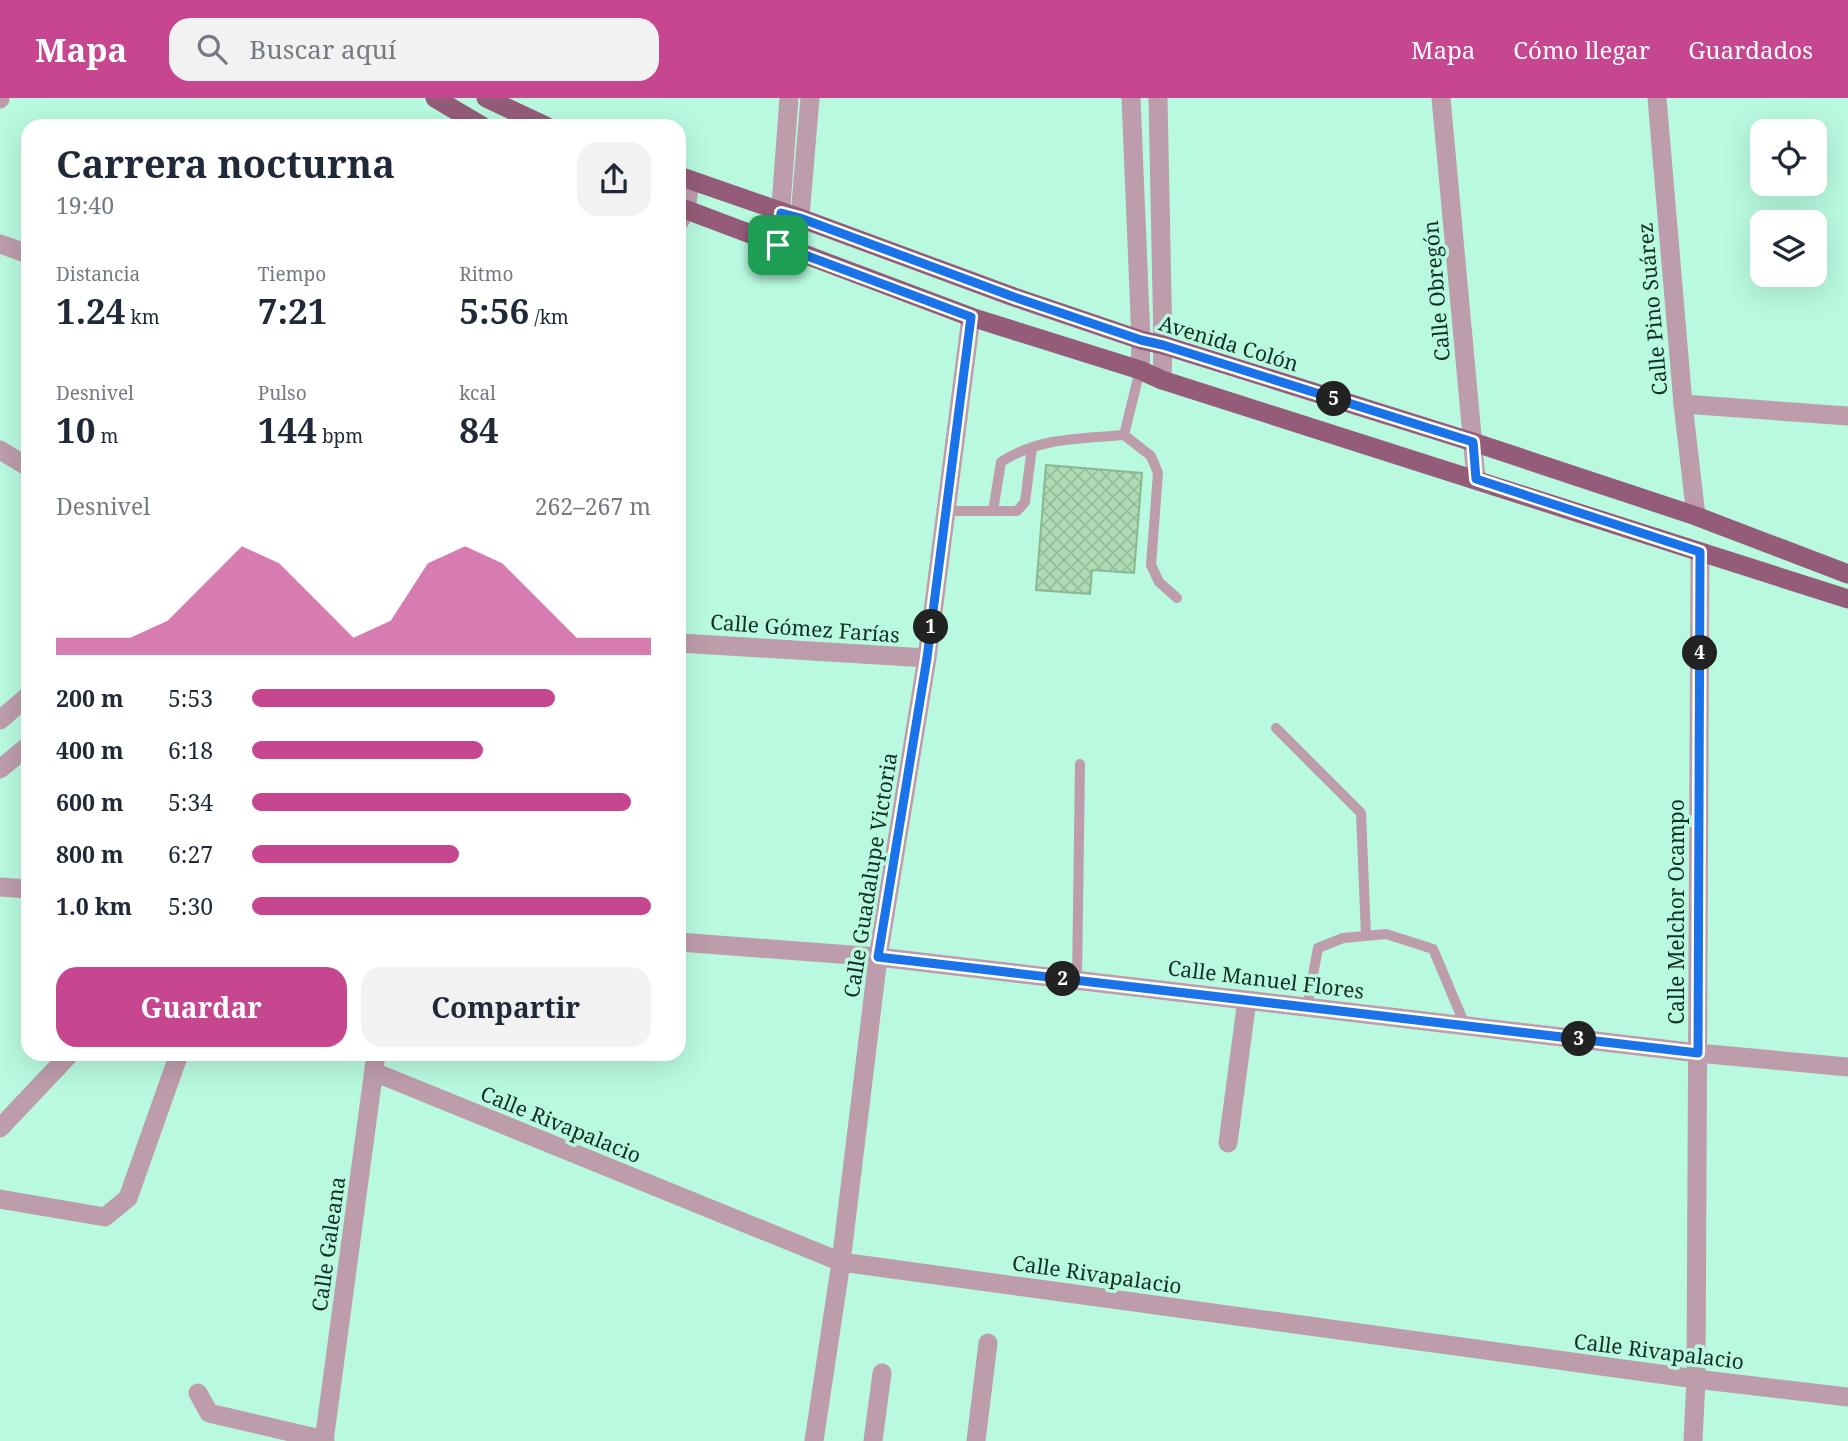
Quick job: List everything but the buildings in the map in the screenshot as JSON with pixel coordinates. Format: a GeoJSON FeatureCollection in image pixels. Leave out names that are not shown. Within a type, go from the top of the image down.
{"type":"FeatureCollection","features":[{"type":"Feature","properties":{"kind":"main road"},"geometry":{"type":"LineString","coordinates":[[435,98],[470,119]]}},
{"type":"Feature","properties":{"kind":"main road"},"geometry":{"type":"LineString","coordinates":[[490,99],[531,119]]}},
{"type":"Feature","properties":{"kind":"main road","name":"Avenida Colón"},"geometry":{"type":"LineString","coordinates":[[686,178],[1014,297],[1141,340],[1473,442],[1696,516],[1848,574]]}},
{"type":"Feature","properties":{"kind":"main road"},"geometry":{"type":"LineString","coordinates":[[686,215],[778,245],[971,317],[1848,599]]}},
{"type":"Feature","properties":{"kind":"street"},"geometry":{"type":"LineString","coordinates":[[789,98],[790,215],[797,252]]}},
{"type":"Feature","properties":{"kind":"street"},"geometry":{"type":"LineString","coordinates":[[778,245],[790,215],[810,98]]}},
{"type":"Feature","properties":{"kind":"street"},"geometry":{"type":"LineString","coordinates":[[1131,98],[1140,370]]}},
{"type":"Feature","properties":{"kind":"street"},"geometry":{"type":"LineString","coordinates":[[1158,98],[1162,380]]}},
{"type":"Feature","properties":{"kind":"street","name":"Calle Obregón"},"geometry":{"type":"LineString","coordinates":[[1441,98],[1476,479]]}},
{"type":"Feature","properties":{"kind":"street","name":"Calle Pino Suárez"},"geometry":{"type":"LineString","coordinates":[[1657,98],[1683,404],[1696,516]]}},
{"type":"Feature","properties":{"kind":"street"},"geometry":{"type":"LineString","coordinates":[[0,244],[21,252]]}},
{"type":"Feature","properties":{"kind":"street","name":"Calle Guadalupe Victoria"},"geometry":{"type":"LineString","coordinates":[[814,1441],[841,1262],[878,957],[927,658],[971,317]]}},
{"type":"Feature","properties":{"kind":"street"},"geometry":{"type":"LineString","coordinates":[[1683,404],[1848,415]]}},
{"type":"Feature","properties":{"kind":"street"},"geometry":{"type":"LineString","coordinates":[[0,450],[21,463]]}},
{"type":"Feature","properties":{"kind":"street","name":"Calle Melchor Ocampo"},"geometry":{"type":"LineString","coordinates":[[1693,1441],[1696,1380],[1700,552]]}},
{"type":"Feature","properties":{"kind":"street","name":"Calle Gómez Farías"},"geometry":{"type":"LineString","coordinates":[[686,643],[927,658]]}},
{"type":"Feature","properties":{"kind":"street"},"geometry":{"type":"LineString","coordinates":[[0,720],[21,702]]}},
{"type":"Feature","properties":{"kind":"street"},"geometry":{"type":"LineString","coordinates":[[0,769],[21,752]]}},
{"type":"Feature","properties":{"kind":"street"},"geometry":{"type":"LineString","coordinates":[[0,887],[21,888]]}},
{"type":"Feature","properties":{"kind":"street","name":"Calle Manuel Flores"},"geometry":{"type":"LineString","coordinates":[[686,943],[878,957],[1698,1053],[1848,1067]]}},
{"type":"Feature","properties":{"kind":"street"},"geometry":{"type":"LineString","coordinates":[[1228,1143],[1247,1000]]}},
{"type":"Feature","properties":{"kind":"street"},"geometry":{"type":"LineString","coordinates":[[0,1128],[63,1061]]}},
{"type":"Feature","properties":{"kind":"street"},"geometry":{"type":"LineString","coordinates":[[0,1199],[105,1217],[128,1198],[176,1061]]}},
{"type":"Feature","properties":{"kind":"street","name":"Calle Rivapalacio"},"geometry":{"type":"LineString","coordinates":[[375,1063],[841,1262],[1696,1380],[1848,1397]]}},
{"type":"Feature","properties":{"kind":"street","name":"Calle Galeana"},"geometry":{"type":"LineString","coordinates":[[325,1440],[375,1063]]}},
{"type":"Feature","properties":{"kind":"street"},"geometry":{"type":"LineString","coordinates":[[976,1441],[988,1343]]}},
{"type":"Feature","properties":{"kind":"street"},"geometry":{"type":"LineString","coordinates":[[873,1441],[882,1373]]}},
{"type":"Feature","properties":{"kind":"street"},"geometry":{"type":"LineString","coordinates":[[198,1394],[209,1413],[325,1440]]}},
{"type":"Feature","properties":{"kind":"lane"},"geometry":{"type":"LineString","coordinates":[[1124,435],[1140,370]]}},
{"type":"Feature","properties":{"kind":"lane"},"geometry":{"type":"LineString","coordinates":[[993,512],[1001,462],[1018,452],[1046,443],[1124,435],[1151,456],[1158,473],[1151,565],[1159,582],[1177,598]]}},
{"type":"Feature","properties":{"kind":"lane"},"geometry":{"type":"LineString","coordinates":[[946,511],[1017,511],[1025,502],[1032,447]]}},
{"type":"Feature","properties":{"kind":"lane"},"geometry":{"type":"LineString","coordinates":[[1276,728],[1361,813],[1366,936]]}},
{"type":"Feature","properties":{"kind":"lane"},"geometry":{"type":"LineString","coordinates":[[1077,980],[1080,764]]}},
{"type":"Feature","properties":{"kind":"lane"},"geometry":{"type":"LineString","coordinates":[[1307,1007],[1318,948],[1343,938],[1386,934],[1433,949],[1465,1026]]}},
{"type":"Feature","properties":{"kind":"route"},"geometry":{"type":"LineString","coordinates":[[781,213],[1141,340],[1473,442],[1476,479],[1700,552],[1698,1053],[878,957],[927,658],[971,317],[778,245],[781,213]]}}]}
